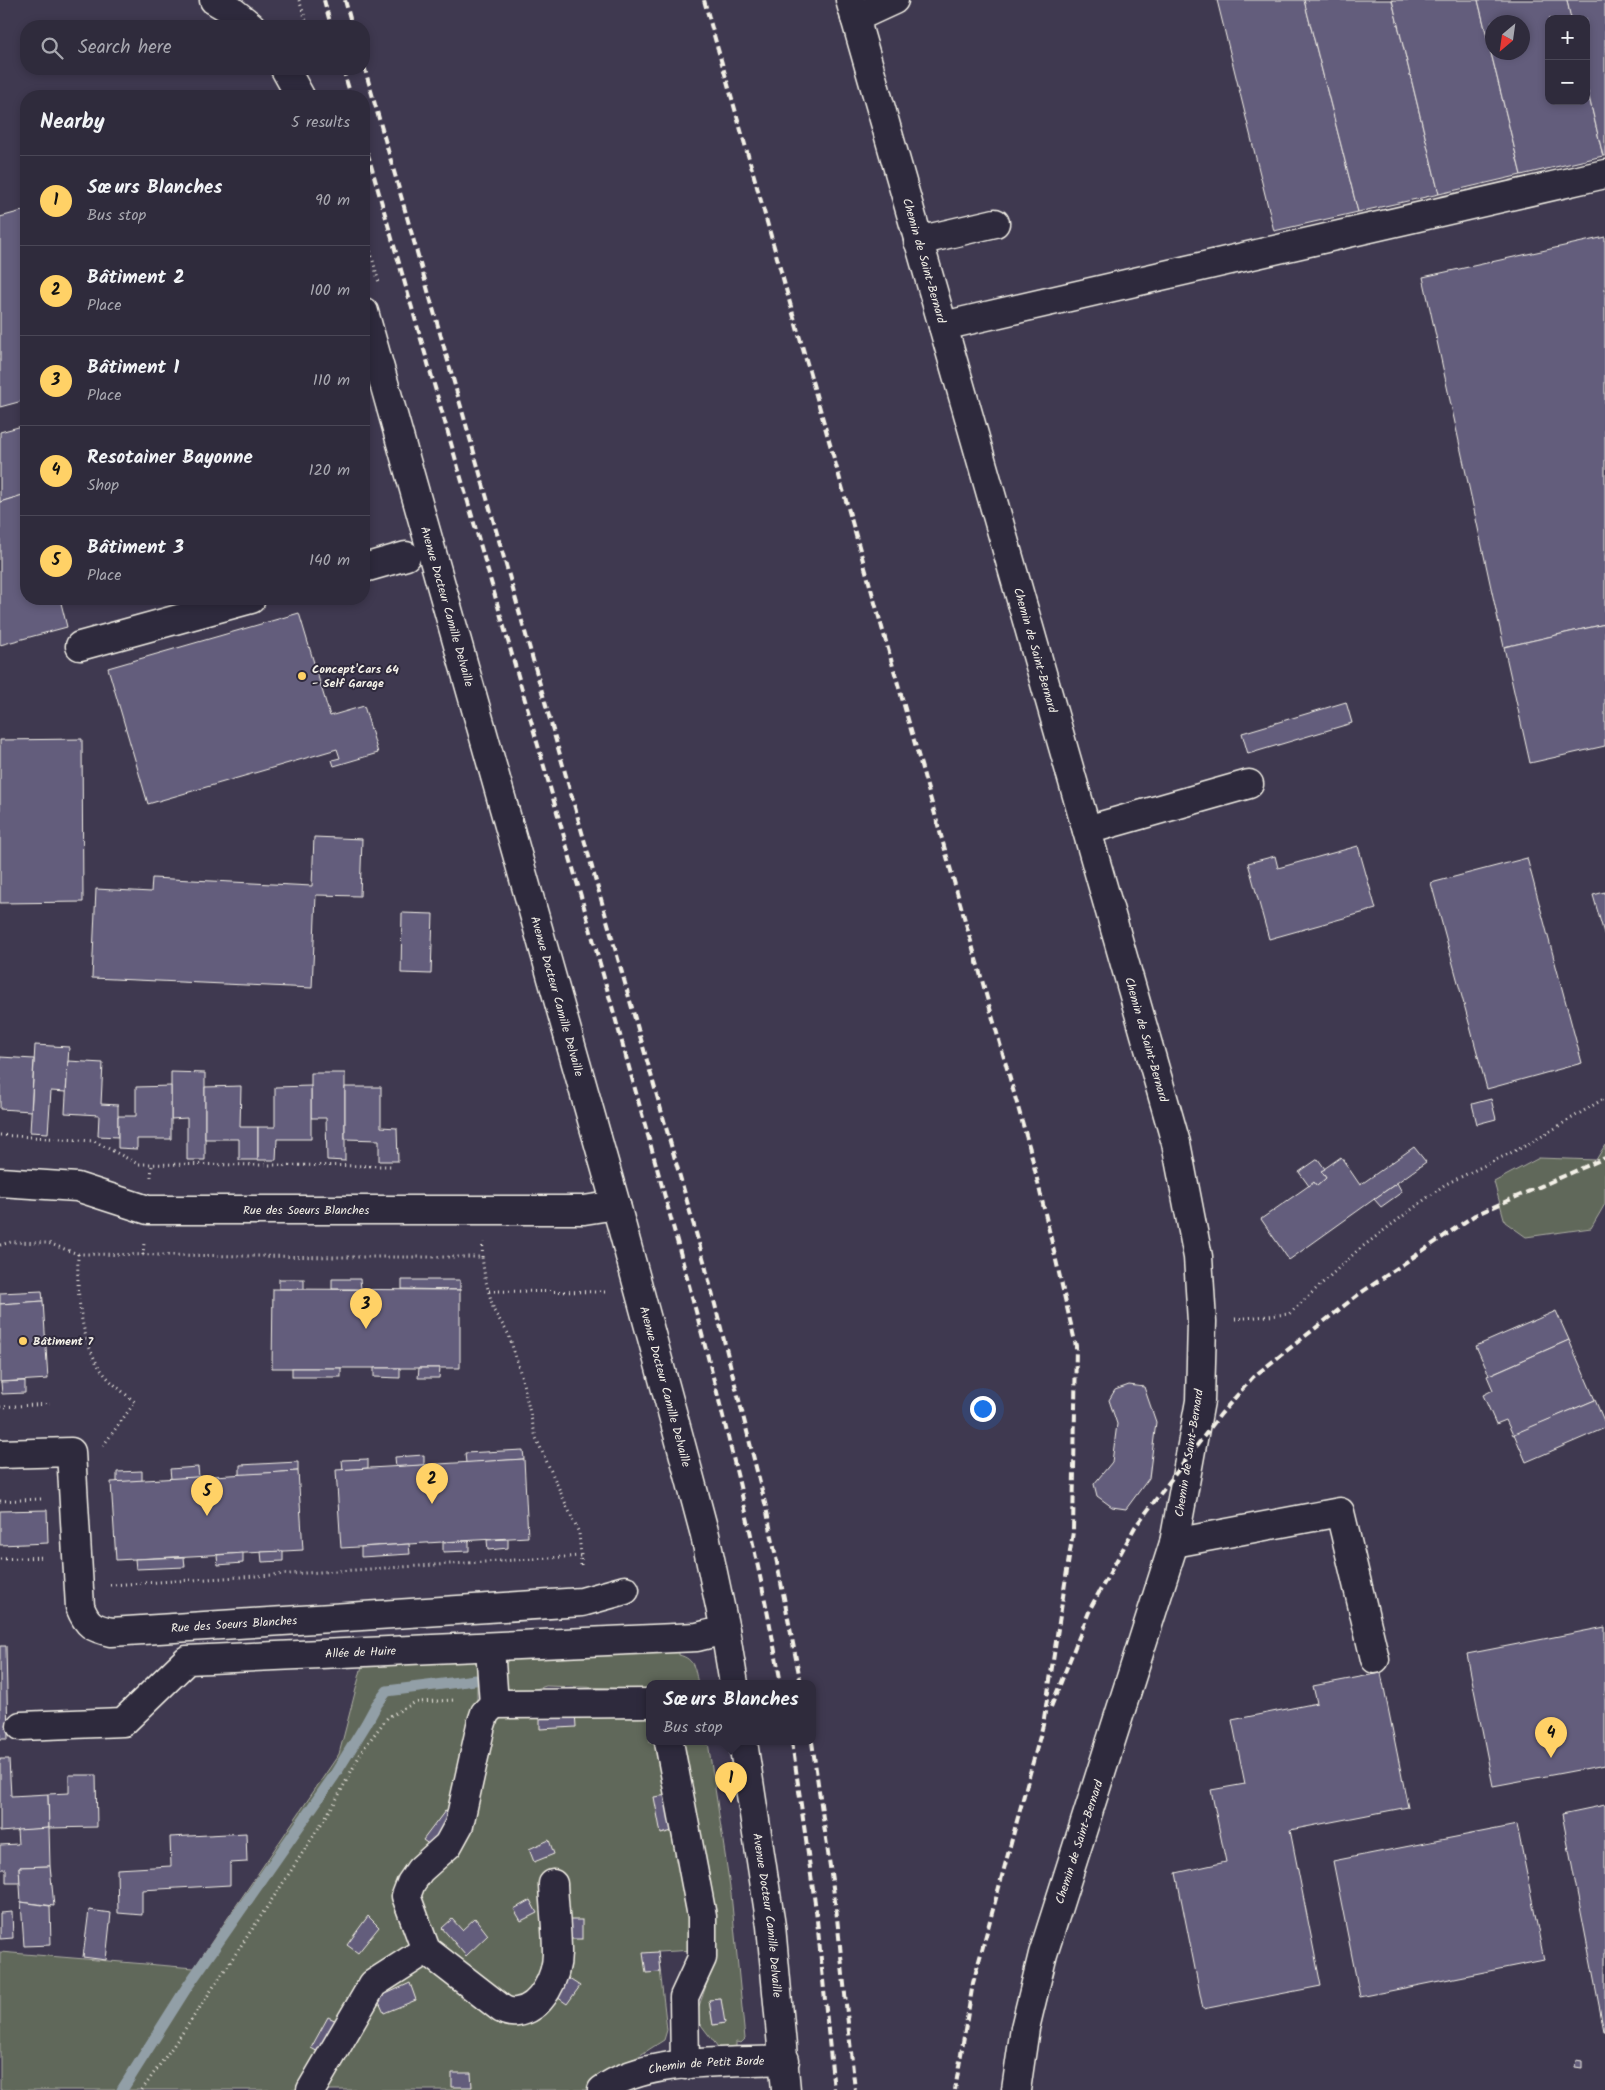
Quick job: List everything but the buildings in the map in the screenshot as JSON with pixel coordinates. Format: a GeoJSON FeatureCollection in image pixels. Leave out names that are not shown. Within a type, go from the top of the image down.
{"type":"FeatureCollection","features":[{"type":"Feature","properties":{"kind":"street"},"geometry":{"type":"LineString","coordinates":[[214,0],[243,20]]}},
{"type":"Feature","properties":{"kind":"street"},"geometry":{"type":"LineString","coordinates":[[852,9],[894,0]]}},
{"type":"Feature","properties":{"kind":"street","name":"Chemin de Saint-Bernard"},"geometry":{"type":"LineString","coordinates":[[852,9],[1176,1143],[1198,1258],[1202,1322],[1200,1401],[1174,1543],[1043,1954],[1025,2028],[1016,2090]]}},
{"type":"Feature","properties":{"kind":"street"},"geometry":{"type":"LineString","coordinates":[[288,75],[297,90]]}},
{"type":"Feature","properties":{"kind":"street"},"geometry":{"type":"LineString","coordinates":[[943,326],[1605,174]]}},
{"type":"Feature","properties":{"kind":"street"},"geometry":{"type":"LineString","coordinates":[[918,241],[995,223]]}},
{"type":"Feature","properties":{"kind":"street","name":"Avenue Docteur Camille Delvaille"},"geometry":{"type":"LineString","coordinates":[[370,333],[616,1205],[705,1535],[733,1680]]}},
{"type":"Feature","properties":{"kind":"street"},"geometry":{"type":"LineString","coordinates":[[370,566],[406,556]]}},
{"type":"Feature","properties":{"kind":"street"},"geometry":{"type":"LineString","coordinates":[[80,646],[229,605]]}},
{"type":"Feature","properties":{"kind":"street"},"geometry":{"type":"LineString","coordinates":[[1087,830],[1249,784]]}},
{"type":"Feature","properties":{"kind":"street","name":"Rue des Soeurs Blanches"},"geometry":{"type":"LineString","coordinates":[[0,1182],[77,1187],[148,1210],[584,1210],[616,1205]]}},
{"type":"Feature","properties":{"kind":"street","name":"Rue des Soeurs Blanches"},"geometry":{"type":"LineString","coordinates":[[0,1454],[71,1452],[80,1607],[85,1619],[96,1628],[111,1632],[582,1602],[625,1590]]}},
{"type":"Feature","properties":{"kind":"street"},"geometry":{"type":"LineString","coordinates":[[1174,1543],[1340,1512],[1375,1659]]}},
{"type":"Feature","properties":{"kind":"street","name":"Allée de Huire"},"geometry":{"type":"LineString","coordinates":[[21,1726],[123,1722],[187,1660],[490,1648],[697,1637],[725,1630]]}},
{"type":"Feature","properties":{"kind":"street"},"geometry":{"type":"LineString","coordinates":[[490,1648],[493,1700],[485,1713],[481,1725],[457,1831],[448,1845],[420,1870],[411,1882],[406,1896],[426,1950],[502,2009],[516,2013],[529,2009],[541,1998],[549,1986],[557,1955],[553,1884]]}},
{"type":"Feature","properties":{"kind":"street"},"geometry":{"type":"LineString","coordinates":[[493,1700],[646,1703]]}},
{"type":"Feature","properties":{"kind":"street"},"geometry":{"type":"LineString","coordinates":[[670,1745],[702,1916],[702,1958],[684,1997],[685,2065]]}},
{"type":"Feature","properties":{"kind":"street","name":"Avenue Docteur Camille Delvaille"},"geometry":{"type":"LineString","coordinates":[[743,1745],[771,1926],[786,2090]]}},
{"type":"Feature","properties":{"kind":"street"},"geometry":{"type":"LineString","coordinates":[[311,2090],[373,1984],[426,1950]]}},
{"type":"Feature","properties":{"kind":"street","name":"Chemin de Petit Borde"},"geometry":{"type":"LineString","coordinates":[[602,2090],[611,2084],[651,2070],[685,2065],[784,2060]]}},
{"type":"Feature","properties":{"kind":"path"},"geometry":{"type":"LineString","coordinates":[[299,0],[306,20]]}},
{"type":"Feature","properties":{"kind":"path"},"geometry":{"type":"LineString","coordinates":[[1202,1322],[1289,1314],[1358,1250],[1444,1185],[1529,1144],[1605,1098]]}},
{"type":"Feature","properties":{"kind":"path"},"geometry":{"type":"LineString","coordinates":[[0,1135],[94,1141],[138,1164],[394,1166]]}},
{"type":"Feature","properties":{"kind":"path"},"geometry":{"type":"LineString","coordinates":[[0,1245],[11,1242],[48,1242],[78,1254],[482,1257],[494,1310],[509,1335],[536,1438],[578,1533],[581,1556],[582,1602]]}},
{"type":"Feature","properties":{"kind":"path"},"geometry":{"type":"LineString","coordinates":[[78,1254],[77,1288],[80,1313],[88,1339],[99,1366],[112,1383],[135,1402],[98,1453]]}},
{"type":"Feature","properties":{"kind":"path"},"geometry":{"type":"LineString","coordinates":[[489,1291],[606,1292]]}},
{"type":"Feature","properties":{"kind":"path"},"geometry":{"type":"LineString","coordinates":[[0,1406],[50,1404]]}},
{"type":"Feature","properties":{"kind":"path"},"geometry":{"type":"LineString","coordinates":[[109,1585],[581,1556]]}},
{"type":"Feature","properties":{"kind":"path"},"geometry":{"type":"LineString","coordinates":[[0,1560],[48,1557]]}},
{"type":"Feature","properties":{"kind":"path"},"geometry":{"type":"LineString","coordinates":[[142,2090],[190,2022],[334,1804],[363,1749],[388,1717],[416,1702],[493,1700]]}},
{"type":"Feature","properties":{"kind":"green space"},"geometry":{"type":"Polygon","coordinates":[[[1605,1145],[1605,1204],[1591,1228],[1526,1237],[1505,1222],[1494,1182],[1539,1158],[1596,1160],[1605,1145]]]}},
{"type":"Feature","properties":{"kind":"green space"},"geometry":{"type":"Polygon","coordinates":[[[679,1649],[679,1655],[691,1662],[697,1680],[646,1680],[646,1692],[614,1688],[546,1686],[518,1694],[505,1689],[505,1665],[510,1658],[679,1649]]]}},
{"type":"Feature","properties":{"kind":"green space"},"geometry":{"type":"Polygon","coordinates":[[[468,1658],[477,1661],[477,1714],[646,1716],[646,1745],[659,1745],[695,1950],[658,1952],[667,2030],[664,2040],[585,2090],[0,2090],[0,1952],[194,1968],[339,1754],[363,1662],[468,1658]]]}},
{"type":"Feature","properties":{"kind":"green space"},"geometry":{"type":"Polygon","coordinates":[[[677,1745],[708,1745],[731,1894],[745,2039],[741,2043],[736,2042],[736,2050],[721,2051],[698,2021],[698,2009],[708,1980],[712,1954],[677,1745]],[[721,1999],[709,2000],[713,2025],[724,2023],[721,1999]]]}},
{"type":"Feature","properties":{"kind":"waterway"},"geometry":{"type":"LineString","coordinates":[[122,2090],[187,1987],[334,1776],[377,1704],[387,1691],[475,1680]]}},
{"type":"Feature","properties":{"kind":"railway"},"geometry":{"type":"LineString","coordinates":[[324,0],[329,20]]}},
{"type":"Feature","properties":{"kind":"railway"},"geometry":{"type":"LineString","coordinates":[[345,0],[350,20]]}},
{"type":"Feature","properties":{"kind":"railway"},"geometry":{"type":"LineString","coordinates":[[704,0],[1031,1153],[1076,1346],[1073,1532],[1043,1725],[973,1983],[955,2090]]}},
{"type":"Feature","properties":{"kind":"railway"},"geometry":{"type":"LineString","coordinates":[[345,75],[349,90]]}},
{"type":"Feature","properties":{"kind":"railway"},"geometry":{"type":"LineString","coordinates":[[367,75],[704,1261],[766,1507],[800,1680]]}},
{"type":"Feature","properties":{"kind":"railway"},"geometry":{"type":"LineString","coordinates":[[370,162],[561,825],[690,1288],[749,1525],[780,1680]]}},
{"type":"Feature","properties":{"kind":"railway"},"geometry":{"type":"LineString","coordinates":[[1051,1707],[1091,1607],[1135,1527],[1220,1415],[1253,1377],[1359,1294],[1475,1215],[1605,1158]]}},
{"type":"Feature","properties":{"kind":"railway"},"geometry":{"type":"LineString","coordinates":[[792,1745],[816,1910],[834,2090]]}},
{"type":"Feature","properties":{"kind":"railway"},"geometry":{"type":"LineString","coordinates":[[812,1745],[836,1908],[855,2090]]}},
{"type":"Feature","properties":{"kind":"place","name":"Concept'Cars 64 - Self Garage"},"geometry":{"type":"Point","coordinates":[302,676]}},
{"type":"Feature","properties":{"kind":"place","name":"Bâtiment 1"},"geometry":{"type":"Point","coordinates":[366,1329]}},
{"type":"Feature","properties":{"kind":"place","name":"Bâtiment 7"},"geometry":{"type":"Point","coordinates":[23,1341]}},
{"type":"Feature","properties":{"kind":"place","name":"Bâtiment 2"},"geometry":{"type":"Point","coordinates":[432,1504]}},
{"type":"Feature","properties":{"kind":"place","name":"Bâtiment 3"},"geometry":{"type":"Point","coordinates":[207,1516]}},
{"type":"Feature","properties":{"kind":"place","name":"Resotainer Bayonne"},"geometry":{"type":"Point","coordinates":[1551,1758]}},
{"type":"Feature","properties":{"kind":"place","name":"Sœurs Blanches"},"geometry":{"type":"Point","coordinates":[731,1803]}}]}
